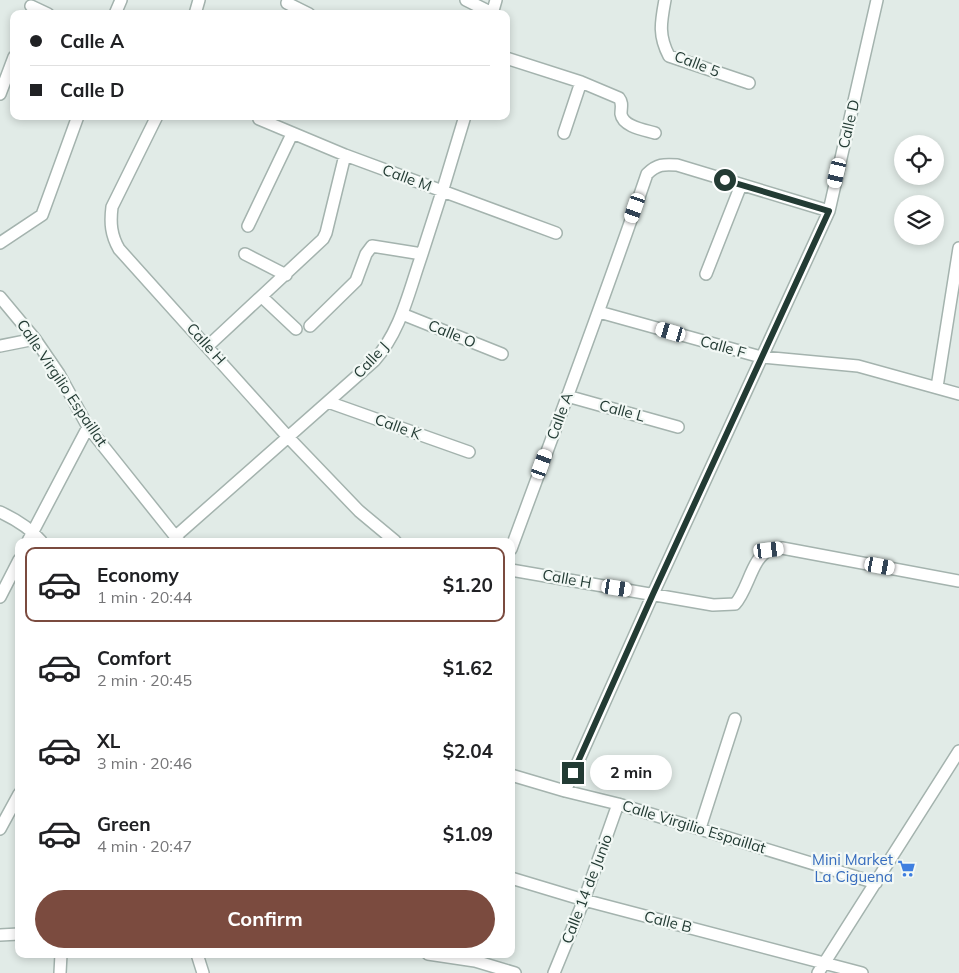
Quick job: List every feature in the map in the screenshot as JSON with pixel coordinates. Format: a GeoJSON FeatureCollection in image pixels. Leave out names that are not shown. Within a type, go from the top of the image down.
{"type":"FeatureCollection","features":[{"type":"Feature","properties":{"kind":"street"},"geometry":{"type":"LineString","coordinates":[[466,0],[486,10]]}},
{"type":"Feature","properties":{"kind":"street","name":"Calle 5"},"geometry":{"type":"LineString","coordinates":[[665,0],[660,29],[664,46],[669,56],[749,83]]}},
{"type":"Feature","properties":{"kind":"street","name":"Calle D"},"geometry":{"type":"LineString","coordinates":[[565,791],[653,594],[829,211],[877,0]]}},
{"type":"Feature","properties":{"kind":"street"},"geometry":{"type":"LineString","coordinates":[[287,3],[302,10]]}},
{"type":"Feature","properties":{"kind":"street"},"geometry":{"type":"LineString","coordinates":[[510,59],[582,82],[619,98],[622,103],[622,116],[626,122],[655,133]]}},
{"type":"Feature","properties":{"kind":"street"},"geometry":{"type":"LineString","coordinates":[[0,94],[10,70]]}},
{"type":"Feature","properties":{"kind":"street"},"geometry":{"type":"LineString","coordinates":[[564,133],[582,82]]}},
{"type":"Feature","properties":{"kind":"street"},"geometry":{"type":"LineString","coordinates":[[0,243],[42,215],[77,120]]}},
{"type":"Feature","properties":{"kind":"street","name":"Calle H"},"geometry":{"type":"LineString","coordinates":[[155,120],[112,206],[110,220],[113,237],[119,250],[208,346],[288,437],[359,511],[392,538]]}},
{"type":"Feature","properties":{"kind":"street","name":"Calle M"},"geometry":{"type":"LineString","coordinates":[[261,120],[345,155],[556,233]]}},
{"type":"Feature","properties":{"kind":"street","name":"Calle J"},"geometry":{"type":"LineString","coordinates":[[178,538],[374,361],[385,348],[394,334],[402,314],[443,191],[464,120]]}},
{"type":"Feature","properties":{"kind":"street"},"geometry":{"type":"LineString","coordinates":[[248,226],[292,134]]}},
{"type":"Feature","properties":{"kind":"street"},"geometry":{"type":"LineString","coordinates":[[208,346],[323,239],[345,155]]}},
{"type":"Feature","properties":{"kind":"street","name":"Calle A"},"geometry":{"type":"LineString","coordinates":[[515,538],[599,312],[647,174],[653,168],[662,164],[677,165],[742,185]]}},
{"type":"Feature","properties":{"kind":"street"},"geometry":{"type":"LineString","coordinates":[[706,274],[742,185],[829,211]]}},
{"type":"Feature","properties":{"kind":"street"},"geometry":{"type":"LineString","coordinates":[[310,326],[356,281],[366,254],[372,246],[422,254]]}},
{"type":"Feature","properties":{"kind":"street"},"geometry":{"type":"LineString","coordinates":[[959,248],[937,387],[959,394]]}},
{"type":"Feature","properties":{"kind":"street"},"geometry":{"type":"LineString","coordinates":[[245,254],[286,275]]}},
{"type":"Feature","properties":{"kind":"street","name":"Calle Virgilio Espaillat"},"geometry":{"type":"LineString","coordinates":[[0,297],[35,339],[59,374],[88,427],[176,538]]}},
{"type":"Feature","properties":{"kind":"street"},"geometry":{"type":"LineString","coordinates":[[262,297],[296,329]]}},
{"type":"Feature","properties":{"kind":"street","name":"Calle F"},"geometry":{"type":"LineString","coordinates":[[599,312],[761,358],[858,366],[937,387]]}},
{"type":"Feature","properties":{"kind":"street","name":"Calle O"},"geometry":{"type":"LineString","coordinates":[[402,314],[502,354]]}},
{"type":"Feature","properties":{"kind":"street"},"geometry":{"type":"LineString","coordinates":[[0,346],[35,339]]}},
{"type":"Feature","properties":{"kind":"street","name":"Calle L"},"geometry":{"type":"LineString","coordinates":[[567,396],[678,426]]}},
{"type":"Feature","properties":{"kind":"street","name":"Calle K"},"geometry":{"type":"LineString","coordinates":[[328,402],[469,452]]}},
{"type":"Feature","properties":{"kind":"street"},"geometry":{"type":"LineString","coordinates":[[0,512],[10,517],[31,537],[88,427]]}},
{"type":"Feature","properties":{"kind":"street","name":"Calle H"},"geometry":{"type":"LineString","coordinates":[[515,571],[713,605],[735,604],[741,598],[761,556],[769,550],[782,548],[959,581]]}},
{"type":"Feature","properties":{"kind":"street"},"geometry":{"type":"LineString","coordinates":[[0,597],[15,568]]}},
{"type":"Feature","properties":{"kind":"street"},"geometry":{"type":"LineString","coordinates":[[700,828],[735,719]]}},
{"type":"Feature","properties":{"kind":"street"},"geometry":{"type":"LineString","coordinates":[[818,973],[959,751]]}},
{"type":"Feature","properties":{"kind":"street","name":"Calle Virgilio Espaillat"},"geometry":{"type":"LineString","coordinates":[[515,776],[700,828],[876,883]]}},
{"type":"Feature","properties":{"kind":"street"},"geometry":{"type":"LineString","coordinates":[[0,829],[15,801]]}},
{"type":"Feature","properties":{"kind":"street","name":"Calle 14 de Junio"},"geometry":{"type":"LineString","coordinates":[[554,973],[584,900],[618,804]]}},
{"type":"Feature","properties":{"kind":"street","name":"Calle B"},"geometry":{"type":"LineString","coordinates":[[515,879],[584,900],[862,973]]}},
{"type":"Feature","properties":{"kind":"street"},"geometry":{"type":"LineString","coordinates":[[0,935],[15,934]]}},
{"type":"Feature","properties":{"kind":"street"},"geometry":{"type":"LineString","coordinates":[[60,973],[62,958]]}},
{"type":"Feature","properties":{"kind":"street"},"geometry":{"type":"LineString","coordinates":[[199,958],[203,973]]}},
{"type":"Feature","properties":{"kind":"street"},"geometry":{"type":"LineString","coordinates":[[455,958],[475,961],[515,973]]}},
{"type":"Feature","properties":{"kind":"place","name":"Mini Market La Ciguena"},"geometry":{"type":"Point","coordinates":[907,869]}},
{"type":"Feature","properties":{"kind":"route"},"geometry":{"type":"LineString","coordinates":[[573,773],[752,376],[829,211],[725,180]]}}]}
